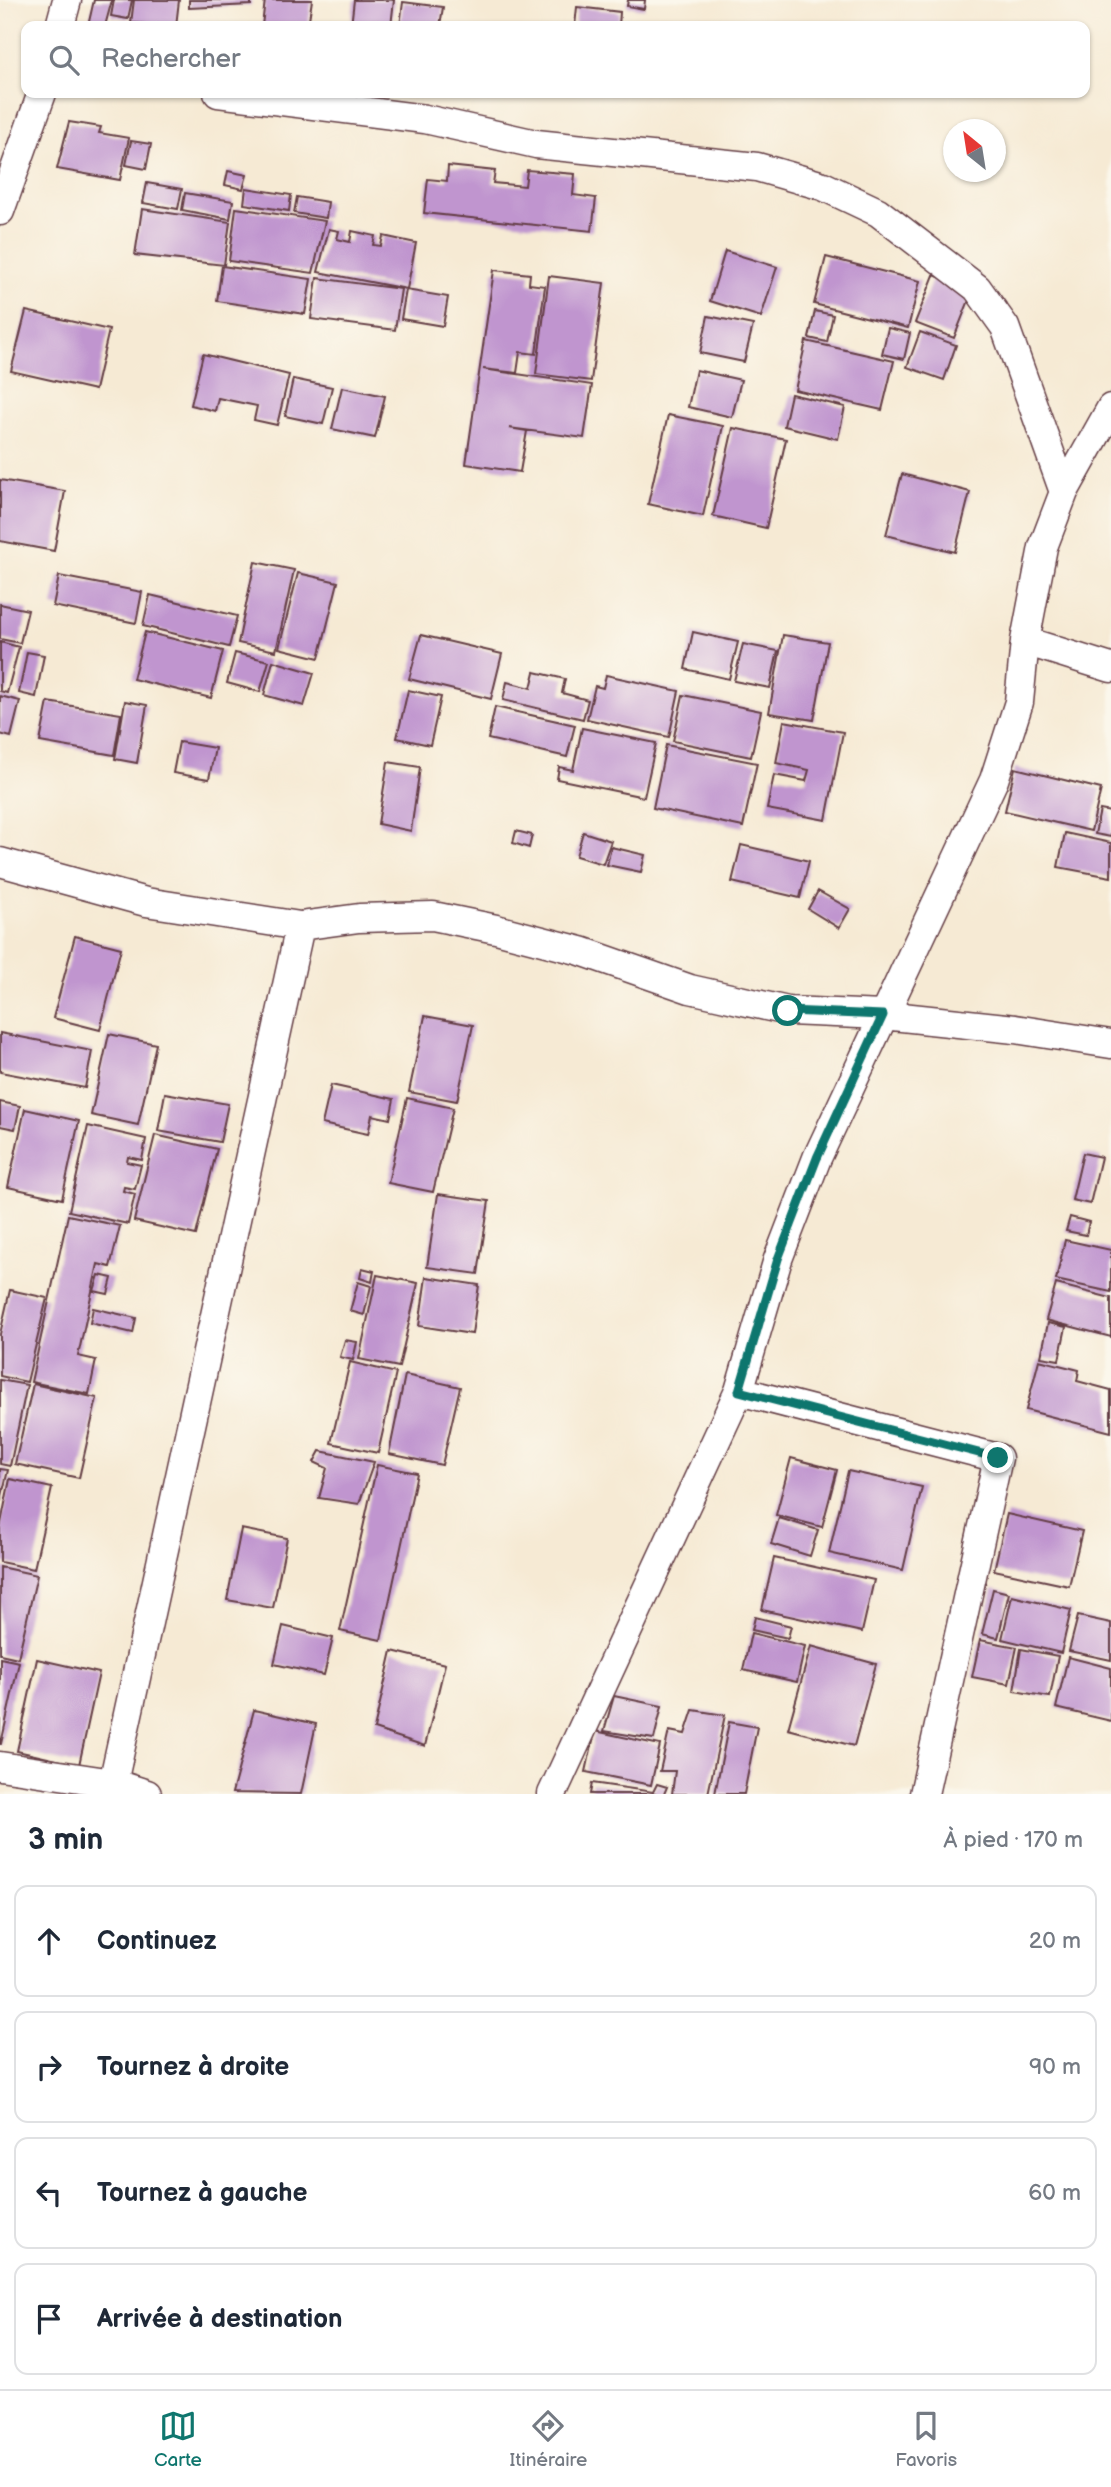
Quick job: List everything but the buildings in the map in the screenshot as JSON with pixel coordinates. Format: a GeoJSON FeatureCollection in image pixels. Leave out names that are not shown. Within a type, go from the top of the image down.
{"type":"FeatureCollection","features":[{"type":"Feature","properties":{"kind":"street"},"geometry":{"type":"LineString","coordinates":[[62,21],[67,0]]}},
{"type":"Feature","properties":{"kind":"street"},"geometry":{"type":"LineString","coordinates":[[0,211],[40,98]]}},
{"type":"Feature","properties":{"kind":"street"},"geometry":{"type":"LineString","coordinates":[[258,98],[425,119],[536,144],[757,167],[834,191],[878,212],[976,288],[1005,327],[1064,492]]}},
{"type":"Feature","properties":{"kind":"street"},"geometry":{"type":"LineString","coordinates":[[552,1794],[739,1391],[778,1259],[807,1184],[994,780],[1019,702],[1025,641],[1042,547],[1064,492],[1111,408]]}},
{"type":"Feature","properties":{"kind":"street"},"geometry":{"type":"LineString","coordinates":[[1025,641],[1111,668]]}},
{"type":"Feature","properties":{"kind":"street"},"geometry":{"type":"LineString","coordinates":[[0,862],[146,902],[299,926],[359,918],[433,916],[569,948],[690,989],[776,1008],[883,1015],[1015,1029],[1111,1044]]}},
{"type":"Feature","properties":{"kind":"street"},"geometry":{"type":"LineString","coordinates":[[113,1783],[299,926]]}},
{"type":"Feature","properties":{"kind":"street"},"geometry":{"type":"LineString","coordinates":[[739,1391],[998,1458],[924,1794]]}},
{"type":"Feature","properties":{"kind":"street"},"geometry":{"type":"LineString","coordinates":[[0,1766],[113,1783],[147,1794]]}},
{"type":"Feature","properties":{"kind":"route"},"geometry":{"type":"LineString","coordinates":[[788,1011],[883,1015],[817,1158],[778,1259],[739,1391],[998,1458]]}}]}
